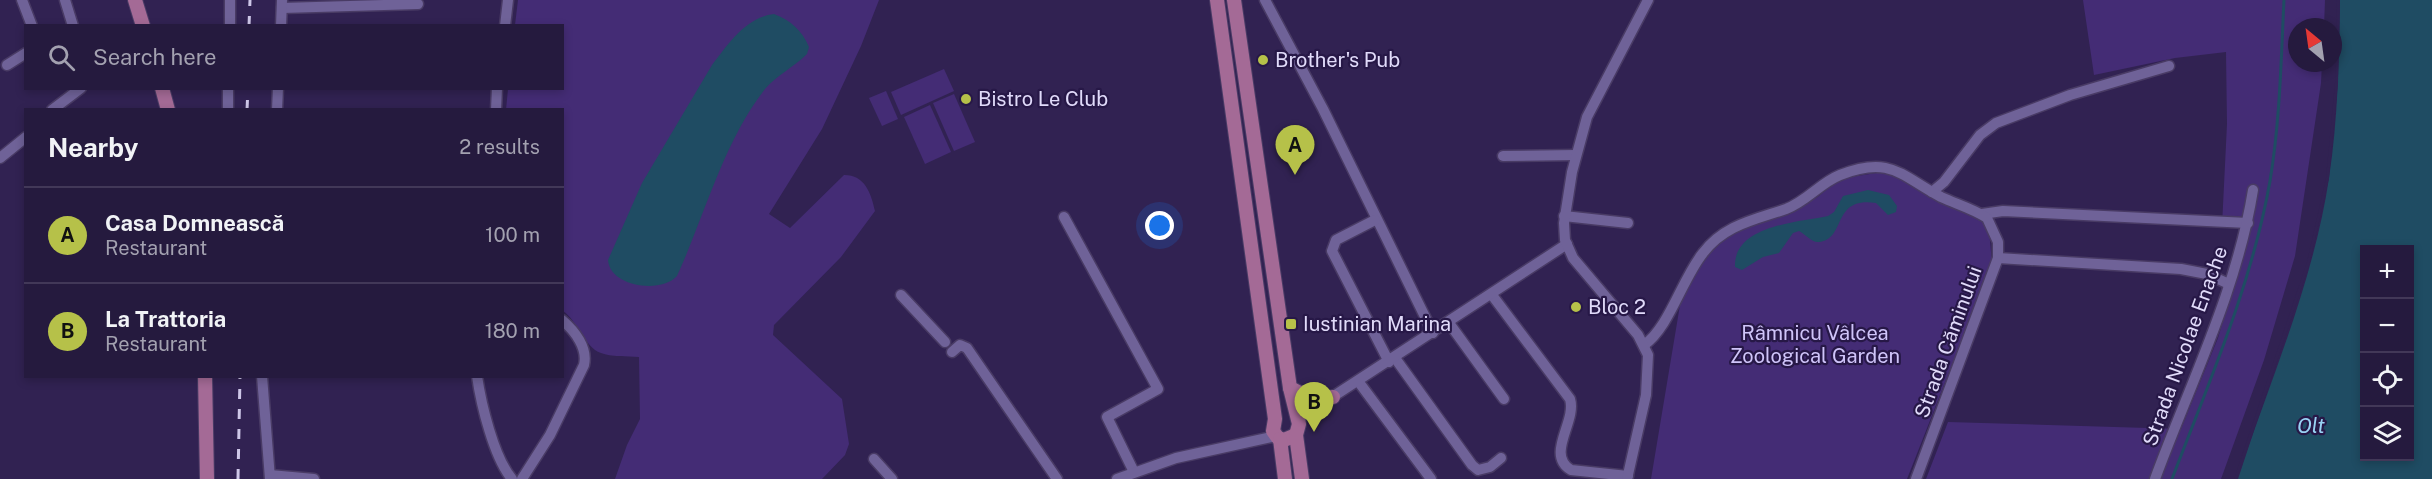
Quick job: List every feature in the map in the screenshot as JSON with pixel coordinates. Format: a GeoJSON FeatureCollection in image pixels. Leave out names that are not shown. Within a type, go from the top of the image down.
{"type":"FeatureCollection","features":[{"type":"Feature","properties":{"kind":"main road"},"geometry":{"type":"LineString","coordinates":[[135,0],[142,24]]}},
{"type":"Feature","properties":{"kind":"main road"},"geometry":{"type":"LineString","coordinates":[[1216,0],[1276,430],[1285,479]]}},
{"type":"Feature","properties":{"kind":"main road"},"geometry":{"type":"LineString","coordinates":[[1234,0],[1290,388],[1299,428],[1296,435],[1302,479]]}},
{"type":"Feature","properties":{"kind":"main road"},"geometry":{"type":"LineString","coordinates":[[163,90],[167,108]]}},
{"type":"Feature","properties":{"kind":"main road"},"geometry":{"type":"LineString","coordinates":[[204,378],[207,479]]}},
{"type":"Feature","properties":{"kind":"main road"},"geometry":{"type":"LineString","coordinates":[[1290,388],[1312,399],[1333,397]]}},
{"type":"Feature","properties":{"kind":"main road"},"geometry":{"type":"LineString","coordinates":[[1276,430],[1283,414],[1297,419]]}},
{"type":"Feature","properties":{"kind":"main road"},"geometry":{"type":"LineString","coordinates":[[1276,430],[1289,440],[1296,435]]}},
{"type":"Feature","properties":{"kind":"street"},"geometry":{"type":"LineString","coordinates":[[22,0],[31,24]]}},
{"type":"Feature","properties":{"kind":"street"},"geometry":{"type":"LineString","coordinates":[[65,0],[72,24]]}},
{"type":"Feature","properties":{"kind":"street"},"geometry":{"type":"LineString","coordinates":[[230,0],[230,24]]}},
{"type":"Feature","properties":{"kind":"street"},"geometry":{"type":"LineString","coordinates":[[505,24],[508,0]]}},
{"type":"Feature","properties":{"kind":"street"},"geometry":{"type":"LineString","coordinates":[[1265,0],[1323,109],[1375,220],[1433,333]]}},
{"type":"Feature","properties":{"kind":"street"},"geometry":{"type":"LineString","coordinates":[[1492,295],[1570,399],[1571,414],[1559,454],[1563,465],[1571,470],[1627,477],[1648,380],[1648,355],[1644,345],[1580,268],[1567,244],[1564,216],[1576,154],[1593,102],[1648,0]]}},
{"type":"Feature","properties":{"kind":"street"},"geometry":{"type":"LineString","coordinates":[[281,24],[282,4],[418,4]]}},
{"type":"Feature","properties":{"kind":"street"},"geometry":{"type":"LineString","coordinates":[[7,65],[24,54]]}},
{"type":"Feature","properties":{"kind":"street"},"geometry":{"type":"LineString","coordinates":[[1932,192],[1944,182],[1980,135],[1996,123],[2070,95],[2169,66]]}},
{"type":"Feature","properties":{"kind":"street"},"geometry":{"type":"LineString","coordinates":[[55,108],[78,90]]}},
{"type":"Feature","properties":{"kind":"street"},"geometry":{"type":"LineString","coordinates":[[228,90],[228,108]]}},
{"type":"Feature","properties":{"kind":"street"},"geometry":{"type":"LineString","coordinates":[[277,108],[278,90]]}},
{"type":"Feature","properties":{"kind":"street"},"geometry":{"type":"LineString","coordinates":[[496,108],[497,90]]}},
{"type":"Feature","properties":{"kind":"street"},"geometry":{"type":"LineString","coordinates":[[0,158],[24,139]]}},
{"type":"Feature","properties":{"kind":"street"},"geometry":{"type":"LineString","coordinates":[[1503,156],[1576,154]]}},
{"type":"Feature","properties":{"kind":"street"},"geometry":{"type":"LineString","coordinates":[[1644,345],[1658,333],[1691,268],[1704,250],[1720,235],[1736,225],[1797,204],[1830,180],[1849,172],[1885,168],[1898,170],[1932,192],[1985,216],[2003,211],[2248,223]]}},
{"type":"Feature","properties":{"kind":"street","name":"Strada Nicolae Enache"},"geometry":{"type":"LineString","coordinates":[[2155,479],[2229,284],[2248,223],[2253,190]]}},
{"type":"Feature","properties":{"kind":"street"},"geometry":{"type":"LineString","coordinates":[[1564,216],[1628,223]]}},
{"type":"Feature","properties":{"kind":"street","name":"Strada Căminului"},"geometry":{"type":"LineString","coordinates":[[1916,479],[1998,258],[1998,242],[1985,216]]}},
{"type":"Feature","properties":{"kind":"street"},"geometry":{"type":"LineString","coordinates":[[1064,217],[1158,389],[1107,417],[1134,472]]}},
{"type":"Feature","properties":{"kind":"street"},"geometry":{"type":"LineString","coordinates":[[1375,220],[1336,240],[1332,251],[1392,360],[1472,465],[1478,470],[1484,470],[1501,458]]}},
{"type":"Feature","properties":{"kind":"street"},"geometry":{"type":"LineString","coordinates":[[1297,419],[1392,360],[1567,244]]}},
{"type":"Feature","properties":{"kind":"street"},"geometry":{"type":"LineString","coordinates":[[1998,258],[2181,269],[2208,274],[2229,284]]}},
{"type":"Feature","properties":{"kind":"street"},"geometry":{"type":"LineString","coordinates":[[901,296],[948,347],[960,345],[967,348],[1057,479]]}},
{"type":"Feature","properties":{"kind":"street"},"geometry":{"type":"LineString","coordinates":[[522,479],[550,435],[586,358],[582,345],[564,322]]}},
{"type":"Feature","properties":{"kind":"street"},"geometry":{"type":"LineString","coordinates":[[1449,323],[1504,399]]}},
{"type":"Feature","properties":{"kind":"street"},"geometry":{"type":"LineString","coordinates":[[262,378],[270,477],[314,479]]}},
{"type":"Feature","properties":{"kind":"street"},"geometry":{"type":"LineString","coordinates":[[478,378],[491,431],[503,464],[512,479]]}},
{"type":"Feature","properties":{"kind":"street"},"geometry":{"type":"LineString","coordinates":[[1358,381],[1431,479]]}},
{"type":"Feature","properties":{"kind":"street"},"geometry":{"type":"LineString","coordinates":[[1117,479],[1176,458],[1253,440],[1276,430]]}},
{"type":"Feature","properties":{"kind":"street"},"geometry":{"type":"LineString","coordinates":[[874,459],[892,479]]}},
{"type":"Feature","properties":{"kind":"green space"},"geometry":{"type":"Polygon","coordinates":[[[518,0],[879,0],[861,46],[822,129],[769,214],[790,228],[844,175],[857,178],[866,186],[875,211],[841,257],[774,325],[773,335],[842,399],[849,444],[845,455],[822,479],[615,479],[627,445],[640,419],[639,357],[609,355],[595,350],[564,312],[564,108],[506,108],[508,90],[564,90],[564,24],[515,24],[518,0]]]}},
{"type":"Feature","properties":{"kind":"green space"},"geometry":{"type":"Polygon","coordinates":[[[2083,0],[2325,0],[2324,18],[2288,18],[2288,72],[2322,72],[2321,83],[2295,256],[2264,360],[2221,479],[1926,479],[1948,422],[2181,429],[2218,338],[2251,227],[2222,226],[2227,124],[2226,52],[2175,58],[2094,75],[2083,0]]]}},
{"type":"Feature","properties":{"kind":"green space"},"geometry":{"type":"Polygon","coordinates":[[[944,69],[954,91],[901,115],[891,92],[944,69]]]}},
{"type":"Feature","properties":{"kind":"green space"},"geometry":{"type":"Polygon","coordinates":[[[886,91],[898,119],[882,126],[869,98],[886,91]]]}},
{"type":"Feature","properties":{"kind":"green space"},"geometry":{"type":"Polygon","coordinates":[[[954,94],[975,142],[954,151],[933,103],[954,94]]]}},
{"type":"Feature","properties":{"kind":"green space"},"geometry":{"type":"Polygon","coordinates":[[[930,105],[951,152],[925,164],[904,117],[930,105]]]}},
{"type":"Feature","properties":{"kind":"green space","name":"Râmnicu Vâlcea Zoological Garden"},"geometry":{"type":"Polygon","coordinates":[[[1889,171],[1981,221],[1989,230],[1992,263],[1907,479],[1651,479],[1681,299],[1697,266],[1728,234],[1789,214],[1819,196],[1838,179],[1889,171]]]}},
{"type":"Feature","properties":{"kind":"water","name":"Olt"},"geometry":{"type":"Polygon","coordinates":[[[2340,0],[2432,0],[2432,479],[2237,479],[2290,330],[2322,216],[2329,178],[2338,72],[2342,72],[2342,18],[2340,18],[2340,0]]]}},
{"type":"Feature","properties":{"kind":"water"},"geometry":{"type":"Polygon","coordinates":[[[774,14],[785,19],[799,31],[809,47],[807,54],[765,89],[737,132],[677,276],[670,282],[660,285],[637,285],[626,282],[611,269],[608,260],[642,183],[712,65],[724,49],[746,26],[764,16],[774,14]]]}},
{"type":"Feature","properties":{"kind":"water"},"geometry":{"type":"Polygon","coordinates":[[[1868,190],[1889,195],[1897,206],[1896,212],[1888,215],[1876,203],[1852,206],[1846,211],[1828,239],[1816,242],[1799,231],[1793,233],[1779,253],[1763,257],[1742,270],[1735,267],[1737,253],[1745,242],[1756,234],[1786,224],[1828,216],[1834,212],[1843,196],[1868,190]]]}},
{"type":"Feature","properties":{"kind":"pier"},"geometry":{"type":"Polygon","coordinates":[[[2337,0],[2340,0],[2340,18],[2337,18],[2337,0]]]}},
{"type":"Feature","properties":{"kind":"pier"},"geometry":{"type":"Polygon","coordinates":[[[2335,72],[2338,72],[2329,178],[2310,262],[2238,479],[2234,479],[2307,262],[2326,178],[2335,72]]]}},
{"type":"Feature","properties":{"kind":"waterway"},"geometry":{"type":"LineString","coordinates":[[2172,479],[2241,295],[2262,219],[2276,136],[2284,0]]}},
{"type":"Feature","properties":{"kind":"railway"},"geometry":{"type":"LineString","coordinates":[[249,24],[250,0]]}},
{"type":"Feature","properties":{"kind":"railway"},"geometry":{"type":"LineString","coordinates":[[247,108],[248,90]]}},
{"type":"Feature","properties":{"kind":"railway"},"geometry":{"type":"LineString","coordinates":[[238,479],[240,378]]}},
{"type":"Feature","properties":{"kind":"place","name":"Brother's Pub"},"geometry":{"type":"Point","coordinates":[1263,60]}},
{"type":"Feature","properties":{"kind":"place","name":"Bistro Le Club"},"geometry":{"type":"Point","coordinates":[966,99]}},
{"type":"Feature","properties":{"kind":"place","name":"Casa Domnească"},"geometry":{"type":"Point","coordinates":[1295,175]}},
{"type":"Feature","properties":{"kind":"place","name":"Bloc 2"},"geometry":{"type":"Point","coordinates":[1576,307]}},
{"type":"Feature","properties":{"kind":"place","name":"Iustinian Marina"},"geometry":{"type":"Point","coordinates":[1291,324]}},
{"type":"Feature","properties":{"kind":"place","name":"La Trattoria"},"geometry":{"type":"Point","coordinates":[1314,432]}}]}
